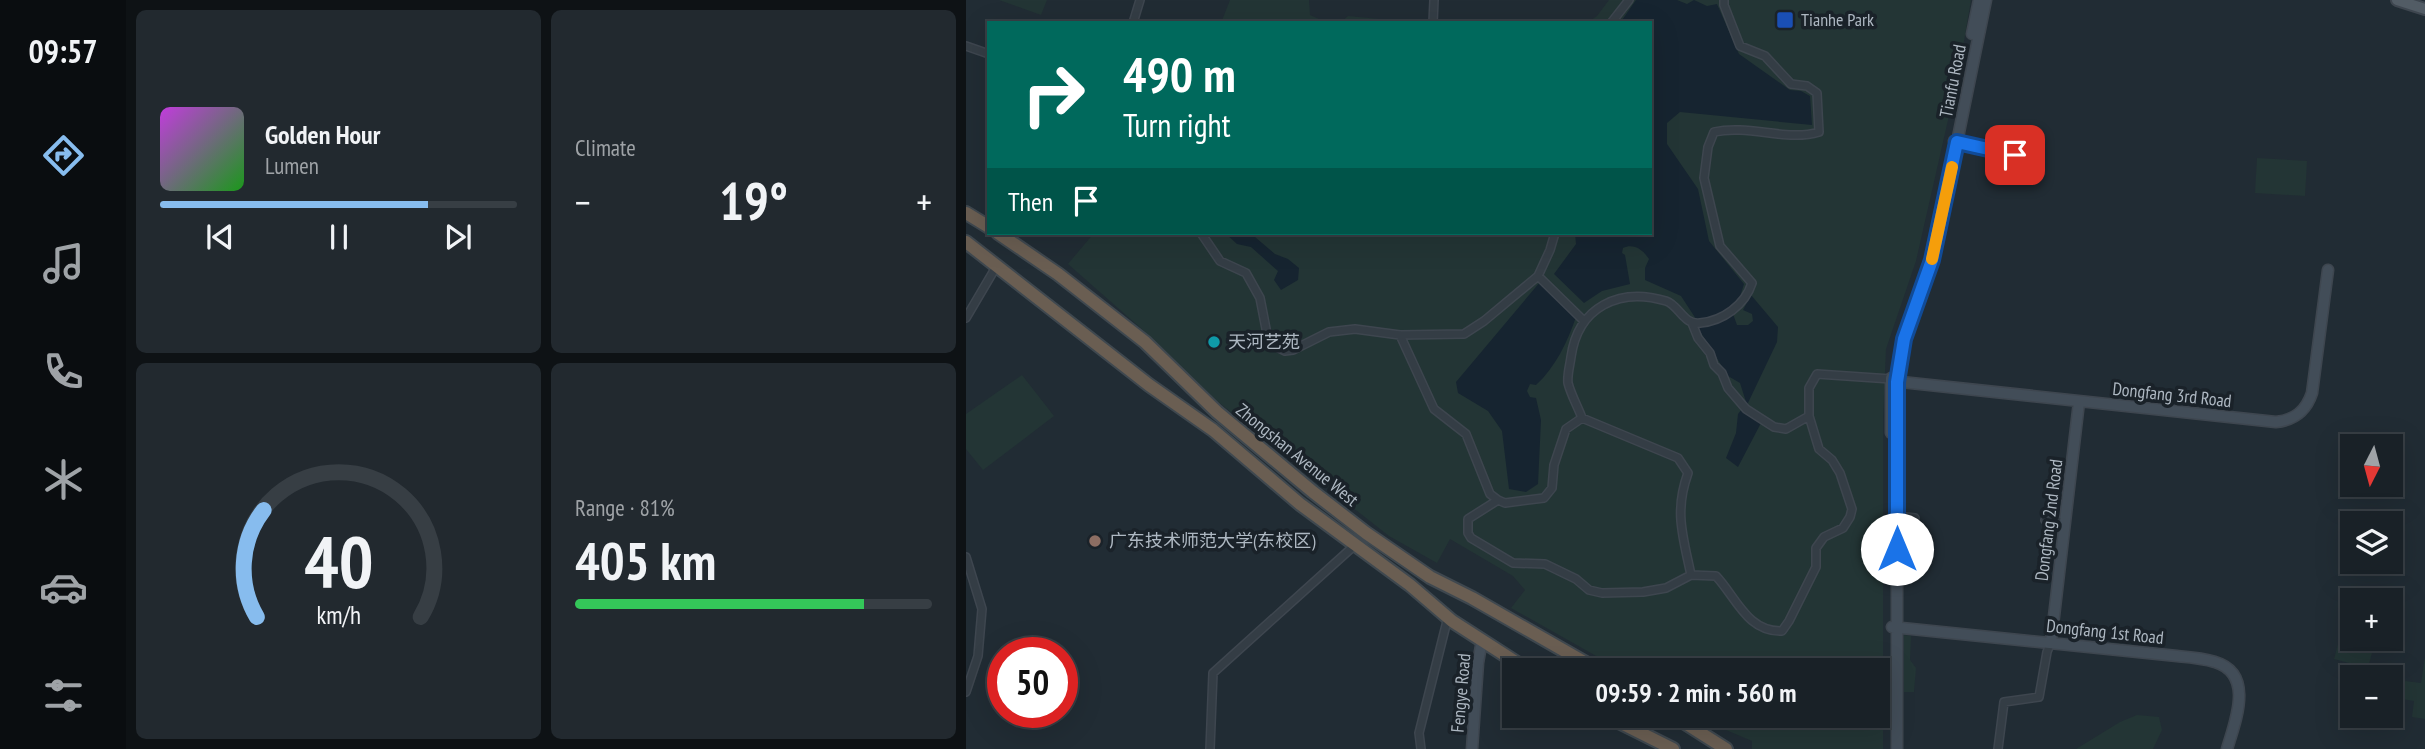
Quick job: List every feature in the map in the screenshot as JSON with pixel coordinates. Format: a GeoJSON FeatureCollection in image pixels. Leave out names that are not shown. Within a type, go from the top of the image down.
{"type":"FeatureCollection","features":[{"type":"Feature","properties":{"kind":"highway"},"geometry":{"type":"LineString","coordinates":[[966,213],[987,226]]}},
{"type":"Feature","properties":{"kind":"highway","name":"Zhongshan Avenue West"},"geometry":{"type":"LineString","coordinates":[[1001,235],[1058,274],[1144,342],[1217,412],[1366,533],[1430,577],[1577,658]]}},
{"type":"Feature","properties":{"kind":"highway","name":"Zhongshan Avenue West"},"geometry":{"type":"LineString","coordinates":[[966,242],[1149,385],[1213,430],[1291,496],[1410,585],[1448,617],[1510,658]]}},
{"type":"Feature","properties":{"kind":"highway"},"geometry":{"type":"LineString","coordinates":[[1631,728],[1673,749]]}},
{"type":"Feature","properties":{"kind":"highway"},"geometry":{"type":"LineString","coordinates":[[1693,728],[1726,749]]}},
{"type":"Feature","properties":{"kind":"main road"},"geometry":{"type":"LineString","coordinates":[[2397,0],[2425,9]]}},
{"type":"Feature","properties":{"kind":"street"},"geometry":{"type":"LineString","coordinates":[[1134,21],[1140,0]]}},
{"type":"Feature","properties":{"kind":"street"},"geometry":{"type":"LineString","coordinates":[[1433,21],[1434,0]]}},
{"type":"Feature","properties":{"kind":"street"},"geometry":{"type":"LineString","coordinates":[[1613,21],[1629,0]]}},
{"type":"Feature","properties":{"kind":"street"},"geometry":{"type":"LineString","coordinates":[[1692,323],[1716,320],[1743,303],[1752,283],[1720,246],[1704,177],[1708,148],[1714,132],[1730,128],[1804,135],[1819,132],[1817,93],[1807,86],[1791,84],[1765,56],[1740,46],[1724,0]]}},
{"type":"Feature","properties":{"kind":"street","name":"Tianfu Road"},"geometry":{"type":"LineString","coordinates":[[1898,749],[1894,627],[1893,381],[1904,339],[1932,260],[1979,0]]}},
{"type":"Feature","properties":{"kind":"street","name":"Tianfu Road"},"geometry":{"type":"LineString","coordinates":[[1954,142],[1986,0]]}},
{"type":"Feature","properties":{"kind":"street"},"geometry":{"type":"LineString","coordinates":[[966,46],[987,53]]}},
{"type":"Feature","properties":{"kind":"street"},"geometry":{"type":"LineString","coordinates":[[1954,142],[2015,155]]}},
{"type":"Feature","properties":{"kind":"street"},"geometry":{"type":"LineString","coordinates":[[1202,235],[1220,261],[1246,273],[1260,298],[1268,339],[1285,351],[1293,350],[1329,332],[1355,330],[1400,335],[1464,334],[1484,321],[1538,276],[1554,235]]}},
{"type":"Feature","properties":{"kind":"street"},"geometry":{"type":"LineString","coordinates":[[966,318],[996,267]]}},
{"type":"Feature","properties":{"kind":"street","name":"Dongfang 3rd Road"},"geometry":{"type":"LineString","coordinates":[[1893,381],[2276,422],[2287,421],[2300,414],[2312,393],[2328,270]]}},
{"type":"Feature","properties":{"kind":"street"},"geometry":{"type":"LineString","coordinates":[[1538,276],[1583,320]]}},
{"type":"Feature","properties":{"kind":"street"},"geometry":{"type":"LineString","coordinates":[[1691,575],[1679,519],[1681,492],[1688,473],[1678,458],[1582,418],[1568,381],[1573,346],[1583,320],[1604,304],[1629,295],[1669,301],[1692,323],[1728,388],[1746,409],[1774,427],[1786,429],[1810,416]]}},
{"type":"Feature","properties":{"kind":"street"},"geometry":{"type":"LineString","coordinates":[[1400,335],[1434,409],[1466,434],[1490,494],[1498,500],[1505,503],[1544,498],[1552,488],[1554,465],[1566,429],[1582,418]]}},
{"type":"Feature","properties":{"kind":"street"},"geometry":{"type":"LineString","coordinates":[[1498,500],[1468,519],[1468,533],[1471,538],[1513,562],[1545,564],[1576,579],[1589,590],[1613,594],[1666,588],[1691,575],[1716,576],[1726,586],[1741,611],[1764,628],[1782,631],[1816,567],[1816,548],[1825,537],[1843,527],[1852,509],[1840,473],[1832,460],[1819,449],[1810,416],[1809,388],[1817,374],[1893,381]]}},
{"type":"Feature","properties":{"kind":"street","name":"Tianfu Road"},"geometry":{"type":"LineString","coordinates":[[1892,749],[1897,516],[1893,381]]}},
{"type":"Feature","properties":{"kind":"street","name":"Dongfang 2nd Road"},"geometry":{"type":"LineString","coordinates":[[2051,642],[2079,401]]}},
{"type":"Feature","properties":{"kind":"street"},"geometry":{"type":"LineString","coordinates":[[1897,516],[1915,518]]}},
{"type":"Feature","properties":{"kind":"street"},"geometry":{"type":"LineString","coordinates":[[2045,520],[2065,522]]}},
{"type":"Feature","properties":{"kind":"street"},"geometry":{"type":"LineString","coordinates":[[1210,749],[1213,673],[1354,545]]}},
{"type":"Feature","properties":{"kind":"street"},"geometry":{"type":"LineString","coordinates":[[966,557],[982,609],[978,656],[966,692]]}},
{"type":"Feature","properties":{"kind":"street"},"geometry":{"type":"LineString","coordinates":[[1421,749],[1419,733],[1448,617]]}},
{"type":"Feature","properties":{"kind":"street","name":"Dongfang 1st Road"},"geometry":{"type":"LineString","coordinates":[[1894,627],[2217,662],[2225,666],[2236,679],[2240,698],[2227,749]]}},
{"type":"Feature","properties":{"kind":"street","name":"Fengye Road"},"geometry":{"type":"LineString","coordinates":[[1472,749],[1482,640]]}},
{"type":"Feature","properties":{"kind":"street"},"geometry":{"type":"LineString","coordinates":[[2045,705],[2039,697],[2051,642]]}},
{"type":"Feature","properties":{"kind":"street"},"geometry":{"type":"LineString","coordinates":[[1998,749],[2004,702],[2039,697]]}},
{"type":"Feature","properties":{"kind":"shaded area"},"geometry":{"type":"Polygon","coordinates":[[[999,0],[1047,0],[1041,15],[999,0]]]}},
{"type":"Feature","properties":{"kind":"shaded area"},"geometry":{"type":"Polygon","coordinates":[[[1230,0],[1309,0],[1310,15],[1324,21],[1222,21],[1230,0]]]}},
{"type":"Feature","properties":{"kind":"shaded area","name":"Tianhe Park"},"geometry":{"type":"Polygon","coordinates":[[[1609,0],[1971,0],[1958,76],[1916,261],[1886,349],[1883,418],[1883,658],[1600,658],[1511,608],[1525,590],[1513,576],[1450,539],[1437,563],[1389,536],[1217,401],[1144,331],[1068,264],[1092,235],[1652,235],[1652,21],[1590,21],[1609,0]]]}},
{"type":"Feature","properties":{"kind":"shaded area"},"geometry":{"type":"Polygon","coordinates":[[[1348,16],[1400,21],[1342,21],[1348,16]]]}},
{"type":"Feature","properties":{"kind":"shaded area"},"geometry":{"type":"Polygon","coordinates":[[[2257,158],[2307,161],[2305,196],[2255,193],[2257,158]]]}},
{"type":"Feature","properties":{"kind":"shaded area"},"geometry":{"type":"Polygon","coordinates":[[[1022,375],[1054,416],[983,470],[966,449],[966,414],[1022,375]]]}},
{"type":"Feature","properties":{"kind":"shaded area"},"geometry":{"type":"Polygon","coordinates":[[[1904,635],[1911,636],[1910,660],[1916,668],[1914,692],[1904,692],[1904,635]]]}},
{"type":"Feature","properties":{"kind":"shaded area"},"geometry":{"type":"Polygon","coordinates":[[[2338,644],[2340,651],[2372,653],[2369,665],[2334,659],[2338,644]]]}},
{"type":"Feature","properties":{"kind":"shaded area"},"geometry":{"type":"Polygon","coordinates":[[[2425,657],[2425,719],[2412,717],[2414,701],[2403,699],[2405,681],[2421,683],[2425,657]]]}},
{"type":"Feature","properties":{"kind":"shaded area"},"geometry":{"type":"Polygon","coordinates":[[[2137,715],[2159,717],[2162,730],[2153,749],[2076,749],[2120,722],[2137,715]]]}},
{"type":"Feature","properties":{"kind":"shaded area","name":"Tianhe Park"},"geometry":{"type":"Polygon","coordinates":[[[1721,728],[1883,728],[1883,749],[1752,749],[1752,741],[1721,728]]]}},
{"type":"Feature","properties":{"kind":"water"},"geometry":{"type":"Polygon","coordinates":[[[1636,0],[1677,0],[1687,4],[1694,0],[1707,6],[1717,4],[1739,54],[1790,90],[1801,91],[1810,96],[1812,125],[1680,112],[1667,123],[1667,144],[1698,189],[1709,241],[1744,284],[1738,303],[1712,317],[1696,319],[1681,296],[1645,280],[1645,268],[1649,259],[1634,247],[1623,248],[1622,253],[1625,255],[1630,284],[1602,291],[1584,303],[1554,274],[1576,244],[1575,235],[1652,235],[1652,21],[1621,21],[1636,0]]]}},
{"type":"Feature","properties":{"kind":"water"},"geometry":{"type":"Polygon","coordinates":[[[1227,235],[1256,235],[1255,237],[1275,254],[1288,259],[1299,268],[1298,280],[1281,290],[1274,280],[1278,271],[1251,247],[1237,244],[1227,235]]]}},
{"type":"Feature","properties":{"kind":"water"},"geometry":{"type":"Polygon","coordinates":[[[1540,282],[1576,317],[1555,362],[1536,385],[1530,384],[1527,391],[1530,397],[1536,398],[1541,420],[1538,484],[1526,492],[1509,489],[1502,431],[1488,411],[1458,393],[1456,382],[1540,282]]]}},
{"type":"Feature","properties":{"kind":"water"},"geometry":{"type":"Polygon","coordinates":[[[1751,295],[1778,327],[1777,342],[1747,405],[1740,383],[1728,376],[1698,328],[1712,325],[1733,314],[1737,325],[1748,325],[1753,321],[1752,314],[1743,310],[1751,295]]]}},
{"type":"Feature","properties":{"kind":"water"},"geometry":{"type":"Polygon","coordinates":[[[1742,409],[1761,423],[1738,467],[1726,458],[1736,433],[1738,414],[1742,409]]]}},
{"type":"Feature","properties":{"kind":"slow traffic"},"geometry":{"type":"LineString","coordinates":[[1932,259],[1952,167]]}},
{"type":"Feature","properties":{"kind":"place","name":"Tianhe Park"},"geometry":{"type":"Point","coordinates":[1785,20]}},
{"type":"Feature","properties":{"kind":"place","name":"天河艺苑"},"geometry":{"type":"Point","coordinates":[1214,342]}},
{"type":"Feature","properties":{"kind":"place","name":"广东技术师范大学(东校区)"},"geometry":{"type":"Point","coordinates":[1095,541]}},
{"type":"Feature","properties":{"kind":"route"},"geometry":{"type":"LineString","coordinates":[[1897,549],[1897,382],[1900,361],[1906,333],[1932,260],[1957,142],[2015,155]]}}]}
